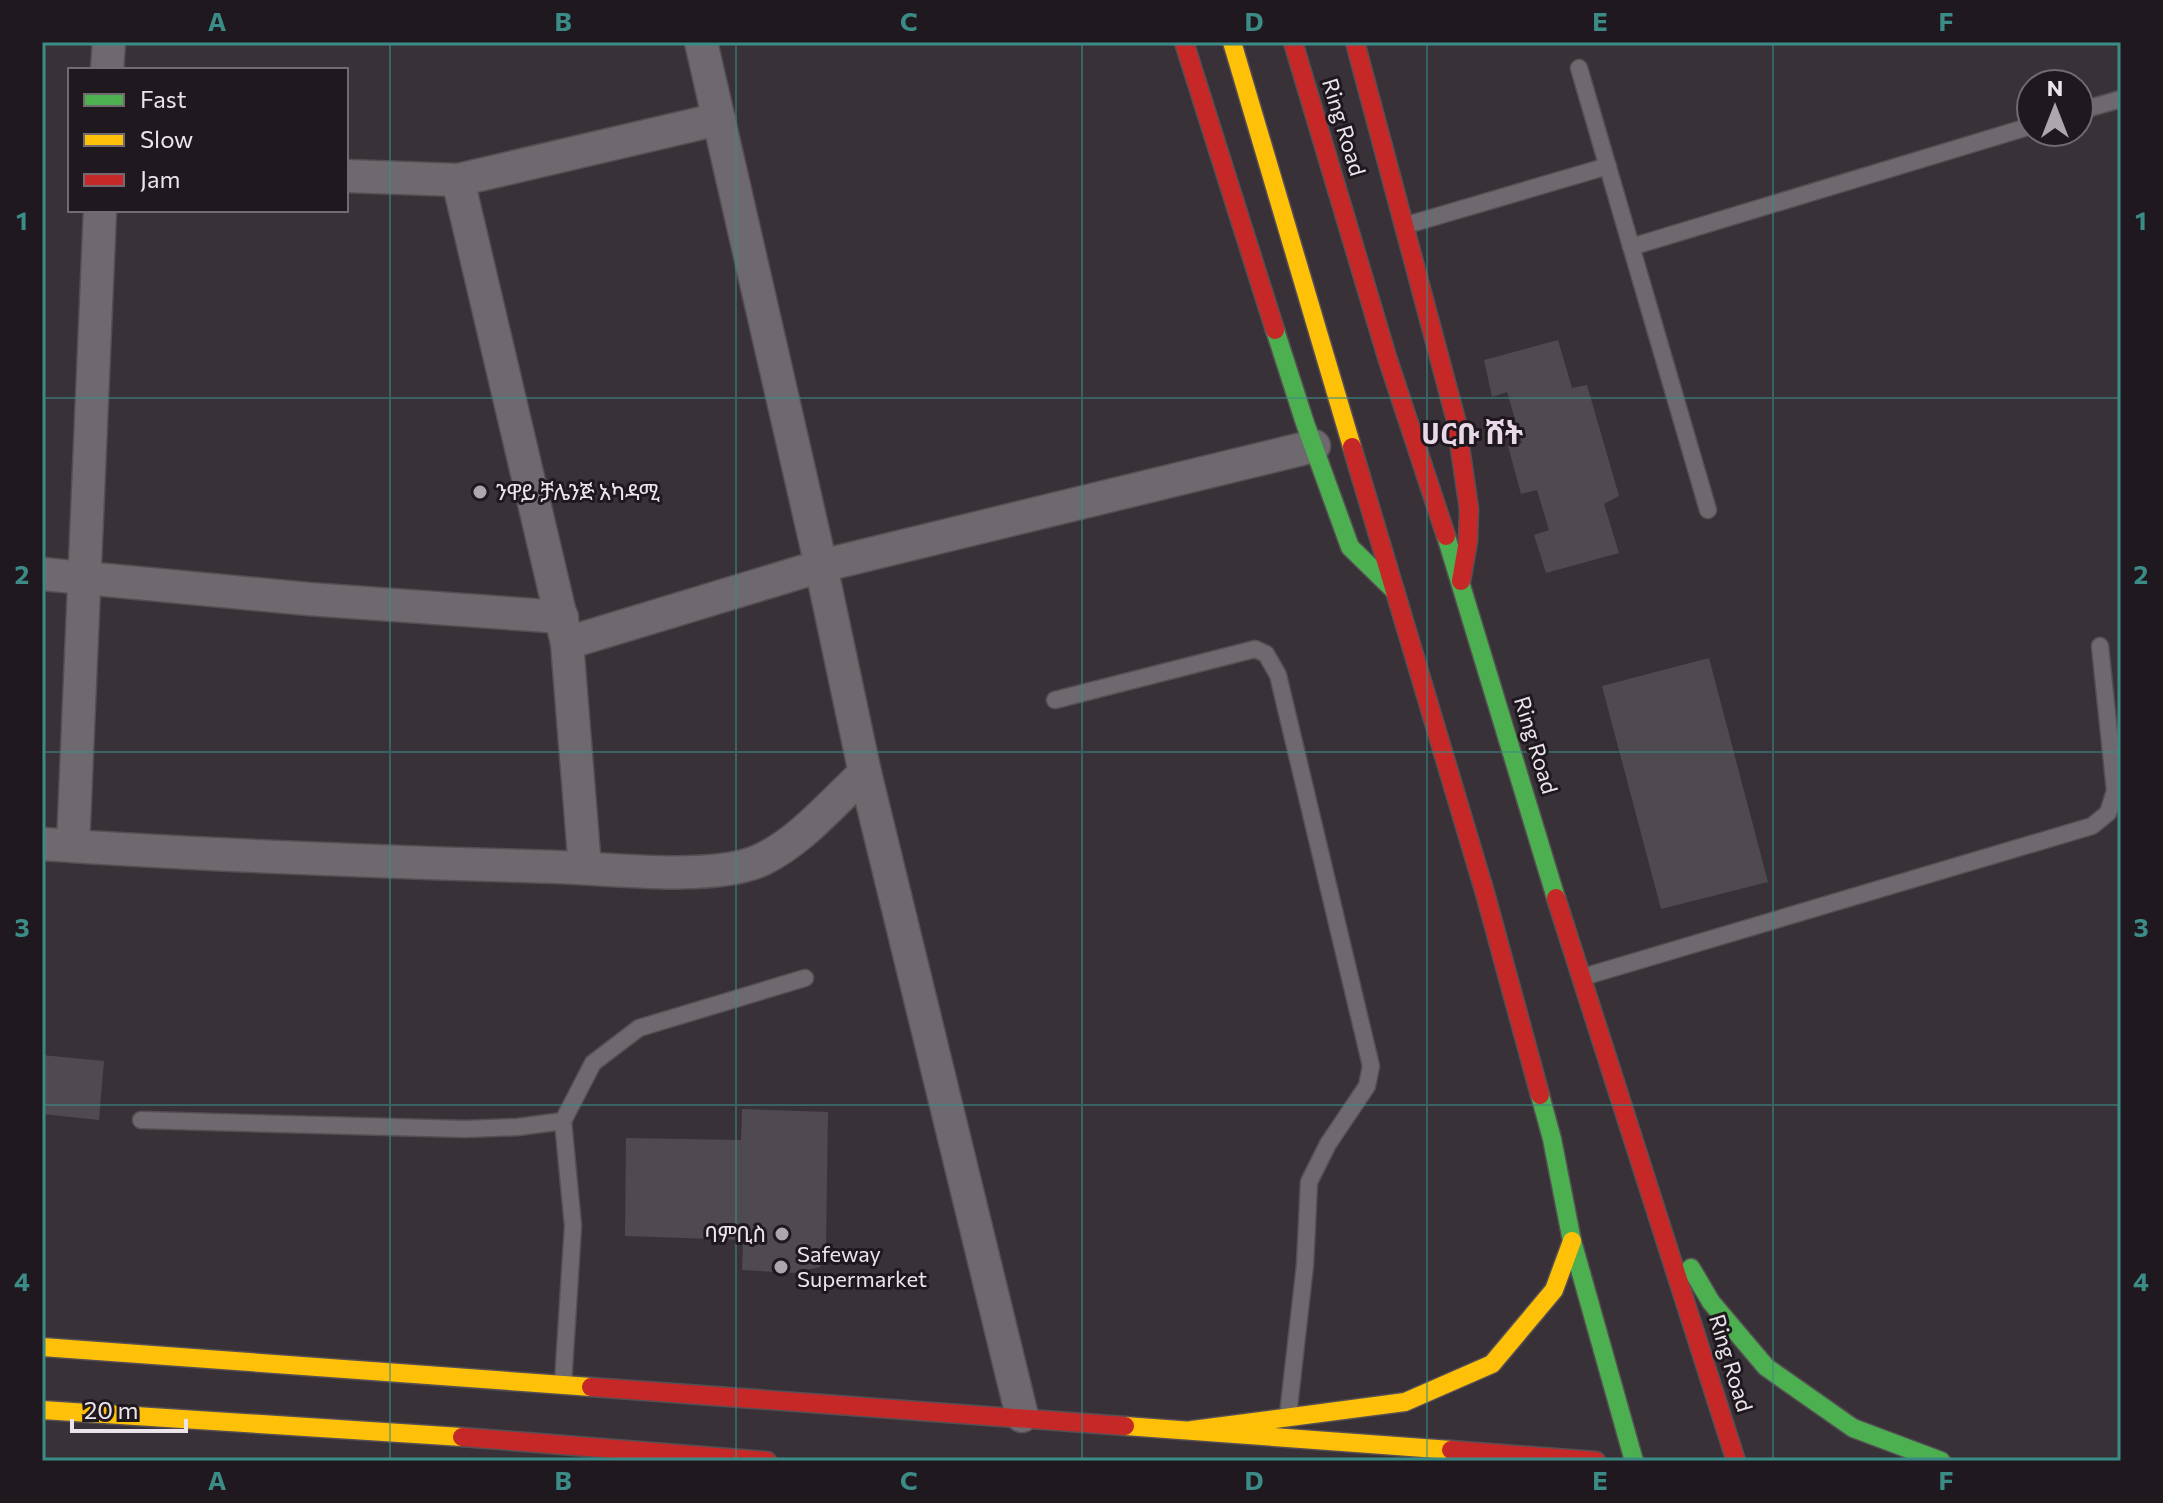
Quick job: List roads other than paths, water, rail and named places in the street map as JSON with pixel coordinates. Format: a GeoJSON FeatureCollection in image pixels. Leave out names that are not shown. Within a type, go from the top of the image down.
{"type":"FeatureCollection","features":[{"type":"Feature","properties":{"kind":"main road"},"geometry":{"type":"LineString","coordinates":[[1184,42],[1339,522],[1350,547],[1395,591]]}},
{"type":"Feature","properties":{"kind":"main road"},"geometry":{"type":"LineString","coordinates":[[1232,42],[1489,907],[1552,1139],[1572,1241],[1634,1461]]}},
{"type":"Feature","properties":{"kind":"main road","name":"Ring Road"},"geometry":{"type":"LineString","coordinates":[[1293,42],[1387,357],[1461,581],[1582,977],[1736,1461]]}},
{"type":"Feature","properties":{"kind":"main road"},"geometry":{"type":"LineString","coordinates":[[1360,45],[1456,420],[1469,509],[1468,541],[1461,581]]}},
{"type":"Feature","properties":{"kind":"main road"},"geometry":{"type":"LineString","coordinates":[[1657,1207],[1711,1302],[1766,1367],[1853,1428],[1941,1461]]}},
{"type":"Feature","properties":{"kind":"main road"},"geometry":{"type":"LineString","coordinates":[[1192,1430],[1405,1402],[1492,1364],[1554,1290],[1572,1241]]}},
{"type":"Feature","properties":{"kind":"main road"},"geometry":{"type":"LineString","coordinates":[[42,1347],[1022,1416],[1596,1461]]}},
{"type":"Feature","properties":{"kind":"main road"},"geometry":{"type":"LineString","coordinates":[[42,1410],[573,1444],[767,1461]]}},
{"type":"Feature","properties":{"kind":"street"},"geometry":{"type":"LineString","coordinates":[[107,68],[109,42]]}},
{"type":"Feature","properties":{"kind":"street"},"geometry":{"type":"LineString","coordinates":[[701,42],[865,773],[1022,1416]]}},
{"type":"Feature","properties":{"kind":"street"},"geometry":{"type":"LineString","coordinates":[[348,176],[458,180],[719,119]]}},
{"type":"Feature","properties":{"kind":"street"},"geometry":{"type":"LineString","coordinates":[[458,180],[565,630],[585,868]]}},
{"type":"Feature","properties":{"kind":"street"},"geometry":{"type":"LineString","coordinates":[[100,212],[85,578],[57,845],[322,860],[663,871],[732,869],[762,860],[792,840],[865,773]]}},
{"type":"Feature","properties":{"kind":"street"},"geometry":{"type":"LineString","coordinates":[[42,574],[308,599],[565,630],[1314,446]]}},
{"type":"Feature","properties":{"kind":"lane"},"geometry":{"type":"LineString","coordinates":[[1579,68],[1708,510]]}},
{"type":"Feature","properties":{"kind":"lane"},"geometry":{"type":"LineString","coordinates":[[2095,106],[2121,99]]}},
{"type":"Feature","properties":{"kind":"lane"},"geometry":{"type":"LineString","coordinates":[[1631,247],[2015,131]]}},
{"type":"Feature","properties":{"kind":"lane"},"geometry":{"type":"LineString","coordinates":[[1406,226],[1608,166]]}},
{"type":"Feature","properties":{"kind":"lane"},"geometry":{"type":"LineString","coordinates":[[1582,977],[2092,826],[2108,813],[2115,791],[2100,646]]}},
{"type":"Feature","properties":{"kind":"lane"},"geometry":{"type":"LineString","coordinates":[[1055,700],[1255,649],[1266,654],[1278,675],[1371,1066],[1367,1086],[1328,1144],[1309,1182],[1305,1265],[1288,1416]]}},
{"type":"Feature","properties":{"kind":"lane"},"geometry":{"type":"LineString","coordinates":[[563,1385],[573,1226],[563,1121],[593,1063],[639,1028],[805,978]]}},
{"type":"Feature","properties":{"kind":"lane"},"geometry":{"type":"LineString","coordinates":[[141,1120],[465,1129],[563,1121]]}},
{"type":"Feature","properties":{"kind":"place","name":"ንዋይ ቻሌንጅ አካዳሚ"},"geometry":{"type":"Point","coordinates":[480,492]}},
{"type":"Feature","properties":{"kind":"place","name":"ባምቢስ"},"geometry":{"type":"Point","coordinates":[782,1234]}},
{"type":"Feature","properties":{"kind":"place","name":"Safeway Supermarket"},"geometry":{"type":"Point","coordinates":[781,1267]}},
{"type":"Feature","properties":{"kind":"district","name":"ሀርቡ ሸት"},"geometry":{"type":"Point","coordinates":[1472,434]}}]}
